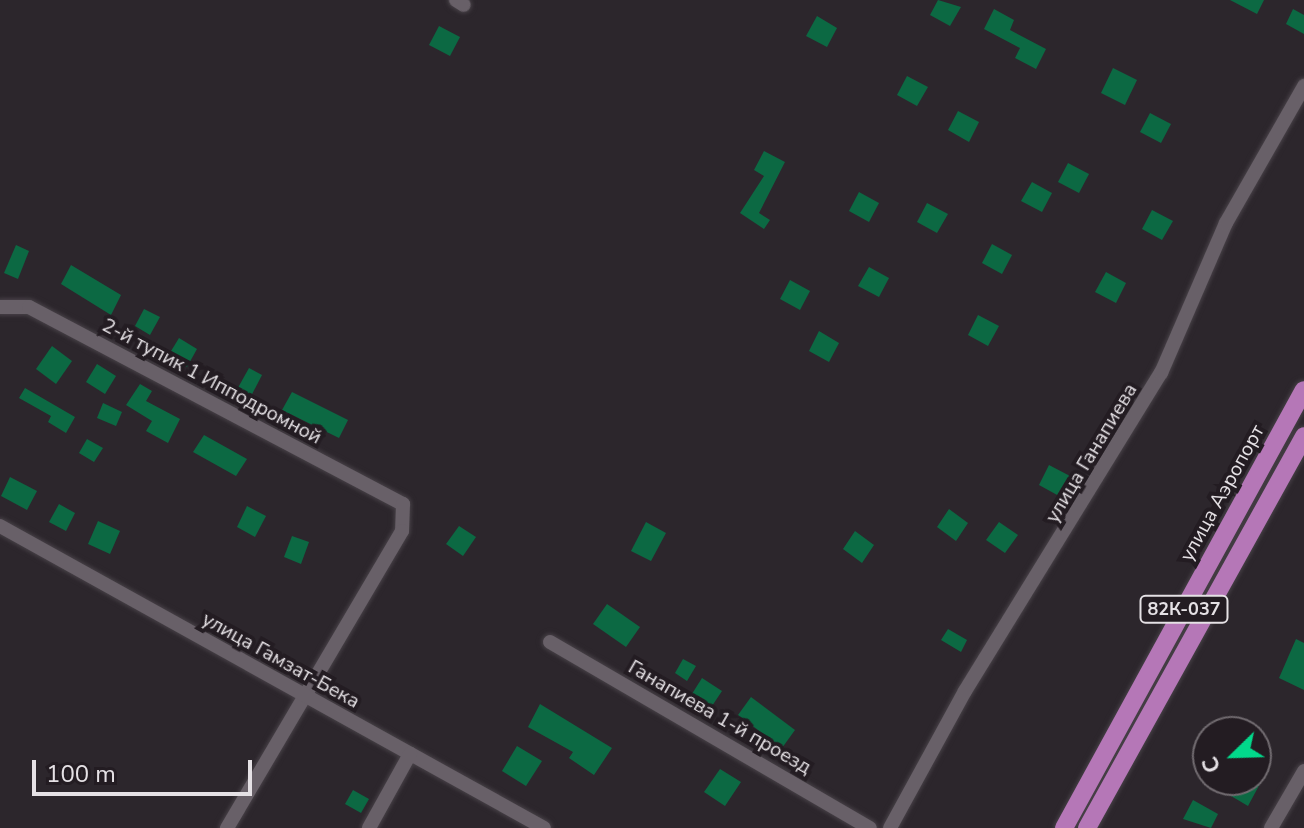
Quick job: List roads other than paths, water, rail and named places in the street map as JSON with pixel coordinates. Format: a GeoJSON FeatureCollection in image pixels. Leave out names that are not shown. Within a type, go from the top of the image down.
{"type":"FeatureCollection","features":[{"type":"Feature","properties":{"kind":"main road","name":"улица Аэропорт"},"geometry":{"type":"LineString","coordinates":[[1064,828],[1304,390]]}},
{"type":"Feature","properties":{"kind":"main road"},"geometry":{"type":"LineString","coordinates":[[1087,828],[1304,436]]}},
{"type":"Feature","properties":{"kind":"street","name":"улица Ганапиева"},"geometry":{"type":"LineString","coordinates":[[890,828],[965,691],[1161,373],[1226,223],[1304,86]]}},
{"type":"Feature","properties":{"kind":"street","name":"2-й тупик 1 Ипподромной"},"geometry":{"type":"LineString","coordinates":[[0,307],[29,307],[403,504],[402,531],[305,696]]}},
{"type":"Feature","properties":{"kind":"street","name":"улица Гамзат-Бека"},"geometry":{"type":"LineString","coordinates":[[0,526],[410,754],[526,824],[544,828]]}},
{"type":"Feature","properties":{"kind":"street","name":"Ганапиева 1-й проезд"},"geometry":{"type":"LineString","coordinates":[[550,642],[870,828]]}},
{"type":"Feature","properties":{"kind":"street"},"geometry":{"type":"LineString","coordinates":[[227,828],[305,696]]}},
{"type":"Feature","properties":{"kind":"street"},"geometry":{"type":"LineString","coordinates":[[369,828],[410,754]]}},
{"type":"Feature","properties":{"kind":"street"},"geometry":{"type":"LineString","coordinates":[[1271,828],[1304,771]]}}]}
